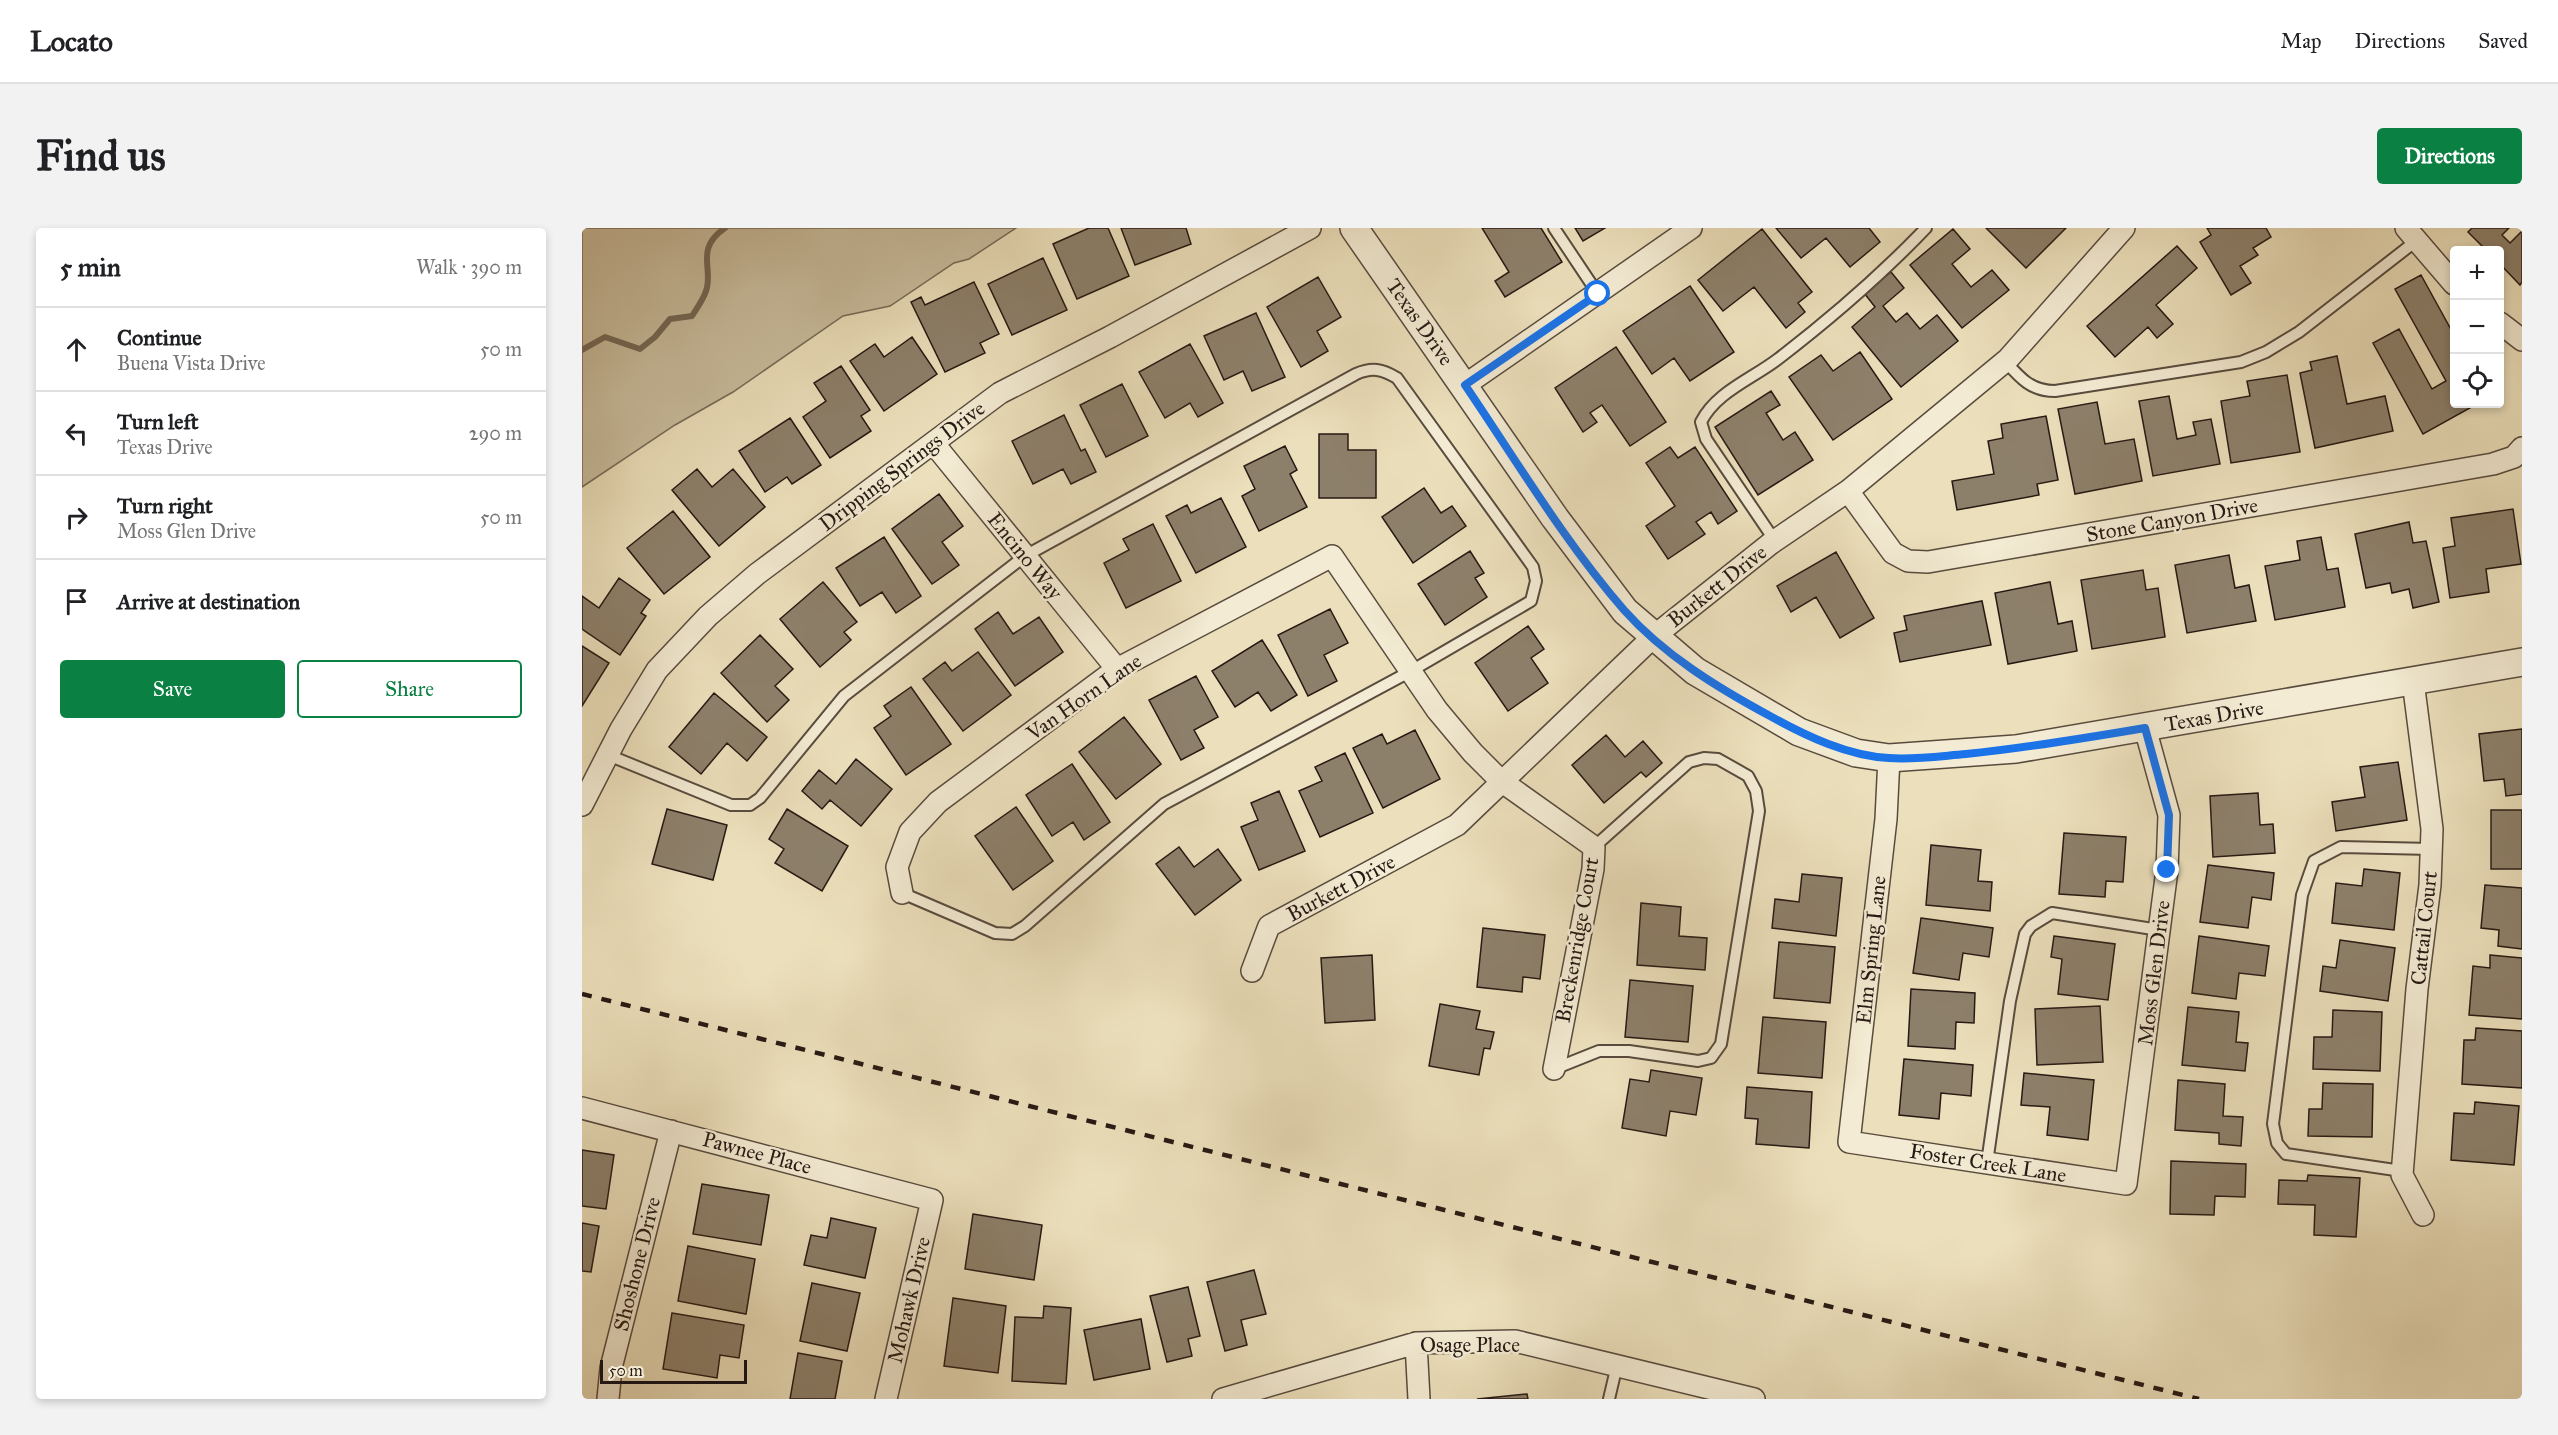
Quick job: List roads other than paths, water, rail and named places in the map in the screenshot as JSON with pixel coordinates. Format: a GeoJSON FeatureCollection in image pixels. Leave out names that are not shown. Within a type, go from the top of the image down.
{"type":"FeatureCollection","features":[{"type":"Feature","properties":{"kind":"street","name":"Dripping Springs Drive"},"geometry":{"type":"LineString","coordinates":[[582,805],[608,754],[657,670],[708,616],[757,574],[1000,393],[1310,228]]}},
{"type":"Feature","properties":{"kind":"street","name":"Texas Drive"},"geometry":{"type":"LineString","coordinates":[[1354,228],[1589,565],[1625,611],[1695,671],[1798,732],[1856,753],[1889,758],[2016,749],[2522,662]]}},
{"type":"Feature","properties":{"kind":"street"},"geometry":{"type":"LineString","coordinates":[[1465,385],[1691,228]]}},
{"type":"Feature","properties":{"kind":"street","name":"Burkett Drive"},"geometry":{"type":"LineString","coordinates":[[1252,971],[1269,926],[1457,825],[1653,637],[1774,541],[1848,491],[2006,361],[2124,228]]}},
{"type":"Feature","properties":{"kind":"street"},"geometry":{"type":"LineString","coordinates":[[2411,234],[2450,279]]}},
{"type":"Feature","properties":{"kind":"street"},"geometry":{"type":"LineString","coordinates":[[2504,327],[2522,340]]}},
{"type":"Feature","properties":{"kind":"street","name":"Encino Way"},"geometry":{"type":"LineString","coordinates":[[934,444],[1117,669]]}},
{"type":"Feature","properties":{"kind":"street","name":"Stone Canyon Drive"},"geometry":{"type":"LineString","coordinates":[[1848,491],[1893,552],[1908,561],[1928,561],[2502,462],[2514,457],[2522,448]]}},
{"type":"Feature","properties":{"kind":"street","name":"Van Horn Lane"},"geometry":{"type":"LineString","coordinates":[[902,893],[897,867],[910,832],[938,802],[1117,669],[1332,556]]}},
{"type":"Feature","properties":{"kind":"street","name":"Breckenridge Court"},"geometry":{"type":"LineString","coordinates":[[1332,556],[1437,710],[1501,781],[1594,847],[1593,869],[1554,1070]]}},
{"type":"Feature","properties":{"kind":"street","name":"Cattail Court"},"geometry":{"type":"LineString","coordinates":[[2402,1173],[2432,849],[2432,829],[2413,681]]}},
{"type":"Feature","properties":{"kind":"street","name":"Moss Glen Drive"},"geometry":{"type":"LineString","coordinates":[[2126,1184],[2167,870],[2169,815],[2145,728]]}},
{"type":"Feature","properties":{"kind":"street","name":"Elm Spring Lane"},"geometry":{"type":"LineString","coordinates":[[1849,1142],[1884,830],[1889,758]]}},
{"type":"Feature","properties":{"kind":"street","name":"Pawnee Place"},"geometry":{"type":"LineString","coordinates":[[582,1108],[932,1200]]}},
{"type":"Feature","properties":{"kind":"street","name":"Shoshone Drive"},"geometry":{"type":"LineString","coordinates":[[608,1399],[611,1368],[671,1131]]}},
{"type":"Feature","properties":{"kind":"street","name":"Foster Creek Lane"},"geometry":{"type":"LineString","coordinates":[[1849,1142],[2126,1184]]}},
{"type":"Feature","properties":{"kind":"street"},"geometry":{"type":"LineString","coordinates":[[2402,1173],[2423,1215]]}},
{"type":"Feature","properties":{"kind":"street","name":"Mohawk Drive"},"geometry":{"type":"LineString","coordinates":[[885,1399],[932,1200]]}},
{"type":"Feature","properties":{"kind":"street","name":"Osage Place"},"geometry":{"type":"LineString","coordinates":[[1222,1399],[1277,1391],[1416,1343],[1515,1341],[1740,1397]]}},
{"type":"Feature","properties":{"kind":"street"},"geometry":{"type":"LineString","coordinates":[[1416,1343],[1419,1399]]}},
{"type":"Feature","properties":{"kind":"lane"},"geometry":{"type":"LineString","coordinates":[[1554,228],[1598,294]]}},
{"type":"Feature","properties":{"kind":"lane"},"geometry":{"type":"LineString","coordinates":[[1774,541],[1706,439],[1701,422],[1709,406],[1778,359],[1856,294],[1926,228]]}},
{"type":"Feature","properties":{"kind":"lane"},"geometry":{"type":"LineString","coordinates":[[2006,361],[2023,381],[2033,388],[2055,392],[2241,362],[2292,338],[2411,234]]}},
{"type":"Feature","properties":{"kind":"lane"},"geometry":{"type":"LineString","coordinates":[[608,754],[731,805],[750,805],[760,798],[844,696],[1025,555],[1356,374],[1367,369],[1384,370],[1397,378],[1533,567],[1536,581],[1531,601],[1411,671],[1164,804],[1025,926],[1012,934],[995,933],[902,893]]}},
{"type":"Feature","properties":{"kind":"lane"},"geometry":{"type":"LineString","coordinates":[[1554,1070],[1599,1051],[1629,1051],[1698,1061],[1711,1058],[1721,1044],[1759,811],[1756,791],[1748,776],[1718,759],[1704,758],[1689,762],[1594,847]]}},
{"type":"Feature","properties":{"kind":"lane"},"geometry":{"type":"LineString","coordinates":[[2402,1173],[2286,1154],[2277,1143],[2273,1124],[2302,895],[2314,861],[2342,847],[2432,849]]}},
{"type":"Feature","properties":{"kind":"lane"},"geometry":{"type":"LineString","coordinates":[[1987,1163],[2010,1001],[2025,934],[2031,926],[2052,913],[2159,930]]}},
{"type":"Feature","properties":{"kind":"lane"},"geometry":{"type":"LineString","coordinates":[[1609,1399],[1617,1365]]}},
{"type":"Feature","properties":{"kind":"waterway"},"geometry":{"type":"LineString","coordinates":[[582,350],[605,337],[640,349],[655,337],[670,319],[692,316],[702,301],[708,283],[707,251],[716,236],[725,228]]}},
{"type":"Feature","properties":{"kind":"railway"},"geometry":{"type":"LineString","coordinates":[[582,994],[2199,1399]]}}]}
